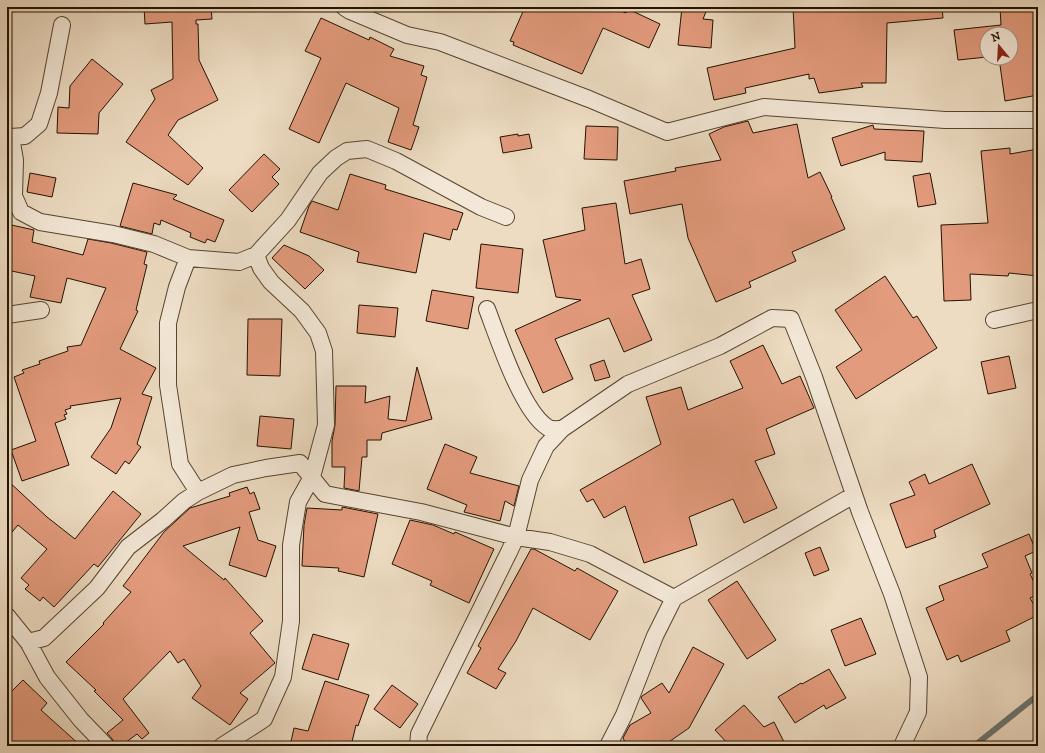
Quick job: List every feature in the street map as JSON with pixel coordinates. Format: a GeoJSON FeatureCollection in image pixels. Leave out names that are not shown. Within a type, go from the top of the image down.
{"type":"FeatureCollection","features":[{"type":"Feature","properties":{"kind":"street"},"geometry":{"type":"LineString","coordinates":[[344,7],[407,36],[440,42],[589,99],[667,132],[764,107],[945,120],[1038,120]]}},
{"type":"Feature","properties":{"kind":"street"},"geometry":{"type":"LineString","coordinates":[[62,25],[49,93],[39,124],[25,136],[9,137],[15,160],[14,196],[21,212],[40,222],[113,234],[154,244],[188,258],[239,262],[256,255],[288,220],[320,173],[336,158],[347,151],[367,149],[396,161],[481,207],[506,218]]}},
{"type":"Feature","properties":{"kind":"street"},"geometry":{"type":"LineString","coordinates":[[222,746],[264,719],[283,677],[290,621],[291,545],[298,502],[312,477],[326,425],[324,351],[318,333],[302,311],[271,282],[261,268],[256,255]]}},
{"type":"Feature","properties":{"kind":"street"},"geometry":{"type":"LineString","coordinates":[[188,258],[177,287],[168,323],[168,385],[180,464],[198,492]]}},
{"type":"Feature","properties":{"kind":"street"},"geometry":{"type":"LineString","coordinates":[[487,309],[511,368],[534,415],[548,428],[562,429]]}},
{"type":"Feature","properties":{"kind":"street"},"geometry":{"type":"LineString","coordinates":[[7,315],[41,310]]}},
{"type":"Feature","properties":{"kind":"street"},"geometry":{"type":"LineString","coordinates":[[994,320],[1038,310]]}},
{"type":"Feature","properties":{"kind":"street"},"geometry":{"type":"LineString","coordinates":[[418,746],[419,734],[516,537],[530,480],[546,446],[562,429],[628,384],[720,346],[772,318],[791,319],[814,377],[854,495],[892,594],[919,677],[918,712],[902,746]]}},
{"type":"Feature","properties":{"kind":"street"},"geometry":{"type":"LineString","coordinates":[[28,642],[44,638],[97,588],[128,547],[163,520],[184,501],[198,492],[232,475],[300,463],[325,494],[421,512],[516,537],[550,542],[590,554],[674,598]]}},
{"type":"Feature","properties":{"kind":"street"},"geometry":{"type":"LineString","coordinates":[[608,746],[624,715],[654,636],[674,598],[854,495]]}},
{"type":"Feature","properties":{"kind":"street"},"geometry":{"type":"LineString","coordinates":[[7,616],[28,642],[47,677],[81,720],[106,746]]}},
{"type":"Feature","properties":{"kind":"building"},"geometry":{"type":"Polygon","coordinates":[[[144,7],[211,7],[212,19],[196,20],[196,24],[198,24],[199,60],[218,100],[178,120],[168,135],[203,168],[188,185],[126,142],[155,99],[151,90],[173,79],[172,22],[145,24],[144,7]]]}},
{"type":"Feature","properties":{"kind":"building"},"geometry":{"type":"Polygon","coordinates":[[[525,7],[612,7],[626,13],[628,9],[660,24],[649,48],[603,28],[582,74],[513,45],[514,42],[510,41],[525,7]]]}},
{"type":"Feature","properties":{"kind":"building"},"geometry":{"type":"Polygon","coordinates":[[[682,7],[708,7],[703,19],[713,20],[711,48],[678,45],[682,7]]]}},
{"type":"Feature","properties":{"kind":"building"},"geometry":{"type":"Polygon","coordinates":[[[793,7],[942,7],[943,18],[887,23],[886,83],[861,83],[863,87],[819,93],[814,78],[809,79],[809,74],[745,88],[746,93],[714,100],[707,68],[795,48],[793,7]]]}},
{"type":"Feature","properties":{"kind":"building"},"geometry":{"type":"Polygon","coordinates":[[[1000,7],[1038,7],[1038,95],[1005,101],[1000,66],[1019,66],[1019,26],[992,26],[1001,25],[1000,7]]]}},
{"type":"Feature","properties":{"kind":"building"},"geometry":{"type":"Polygon","coordinates":[[[321,18],[369,40],[370,37],[394,49],[390,56],[424,66],[421,75],[427,77],[413,125],[419,127],[411,150],[388,142],[399,108],[346,83],[319,143],[289,129],[321,58],[305,51],[321,18]]]}},
{"type":"Feature","properties":{"kind":"building"},"geometry":{"type":"Polygon","coordinates":[[[979,27],[979,58],[958,60],[954,30],[979,27]]]}},
{"type":"Feature","properties":{"kind":"building"},"geometry":{"type":"Polygon","coordinates":[[[92,59],[123,84],[99,113],[98,134],[57,133],[58,107],[69,108],[70,86],[92,59]]]}},
{"type":"Feature","properties":{"kind":"building"},"geometry":{"type":"Polygon","coordinates":[[[748,121],[753,133],[797,124],[808,178],[820,172],[845,229],[792,252],[796,261],[749,282],[751,287],[716,302],[688,238],[682,204],[630,214],[624,181],[676,171],[675,168],[721,160],[709,134],[724,127],[748,121]]]}},
{"type":"Feature","properties":{"kind":"building"},"geometry":{"type":"Polygon","coordinates":[[[873,125],[874,129],[924,131],[922,162],[885,160],[885,152],[841,166],[832,138],[873,125]]]}},
{"type":"Feature","properties":{"kind":"building"},"geometry":{"type":"Polygon","coordinates":[[[586,126],[618,127],[617,160],[584,159],[586,126]]]}},
{"type":"Feature","properties":{"kind":"building"},"geometry":{"type":"Polygon","coordinates":[[[518,134],[518,136],[529,134],[532,148],[503,153],[500,137],[518,134]]]}},
{"type":"Feature","properties":{"kind":"building"},"geometry":{"type":"Polygon","coordinates":[[[1010,148],[1010,154],[1038,149],[1038,276],[1009,273],[1008,276],[970,274],[971,300],[944,301],[941,225],[988,223],[981,151],[1010,148]]]}},
{"type":"Feature","properties":{"kind":"building"},"geometry":{"type":"Polygon","coordinates":[[[264,154],[280,169],[272,177],[279,184],[252,212],[229,190],[264,154]]]}},
{"type":"Feature","properties":{"kind":"building"},"geometry":{"type":"Polygon","coordinates":[[[30,173],[56,178],[52,197],[27,192],[30,173]]]}},
{"type":"Feature","properties":{"kind":"building"},"geometry":{"type":"Polygon","coordinates":[[[930,173],[936,204],[918,207],[913,176],[930,173]]]}},
{"type":"Feature","properties":{"kind":"building"},"geometry":{"type":"Polygon","coordinates":[[[350,174],[386,185],[385,189],[463,213],[457,230],[453,229],[450,240],[424,233],[416,273],[357,262],[359,252],[300,232],[312,201],[338,210],[350,174]]]}},
{"type":"Feature","properties":{"kind":"building"},"geometry":{"type":"Polygon","coordinates":[[[133,183],[177,195],[173,199],[224,220],[215,242],[207,239],[205,243],[190,237],[191,233],[161,220],[160,225],[154,223],[152,234],[120,226],[133,183]]]}},
{"type":"Feature","properties":{"kind":"building"},"geometry":{"type":"Polygon","coordinates":[[[616,203],[625,264],[641,259],[650,289],[632,295],[652,340],[624,352],[609,318],[555,339],[573,379],[543,393],[515,330],[581,300],[556,297],[543,240],[585,230],[582,208],[616,203]]]}},
{"type":"Feature","properties":{"kind":"building"},"geometry":{"type":"Polygon","coordinates":[[[7,224],[34,230],[32,242],[83,255],[88,239],[147,252],[144,264],[147,265],[136,310],[138,311],[120,349],[156,368],[142,394],[152,397],[137,444],[141,447],[129,464],[125,461],[116,474],[91,457],[111,428],[121,398],[70,406],[71,408],[65,410],[67,414],[64,415],[66,419],[55,423],[69,465],[22,481],[11,450],[36,441],[14,377],[24,373],[22,370],[40,364],[39,361],[68,351],[67,347],[81,345],[106,288],[67,278],[61,303],[30,297],[35,276],[7,270],[7,224]]]}},
{"type":"Feature","properties":{"kind":"building"},"geometry":{"type":"Polygon","coordinates":[[[481,244],[523,249],[518,293],[476,288],[481,244]]]}},
{"type":"Feature","properties":{"kind":"building"},"geometry":{"type":"Polygon","coordinates":[[[284,245],[309,256],[324,270],[305,289],[272,258],[284,245]]]}},
{"type":"Feature","properties":{"kind":"building"},"geometry":{"type":"Polygon","coordinates":[[[885,276],[913,318],[917,316],[937,348],[856,399],[836,367],[862,350],[835,310],[885,276]]]}},
{"type":"Feature","properties":{"kind":"building"},"geometry":{"type":"Polygon","coordinates":[[[432,290],[474,297],[468,329],[426,321],[432,290]]]}},
{"type":"Feature","properties":{"kind":"building"},"geometry":{"type":"Polygon","coordinates":[[[359,305],[398,308],[395,337],[357,333],[359,305]]]}},
{"type":"Feature","properties":{"kind":"building"},"geometry":{"type":"Polygon","coordinates":[[[248,319],[282,319],[280,376],[247,375],[248,319]]]}},
{"type":"Feature","properties":{"kind":"building"},"geometry":{"type":"Polygon","coordinates":[[[763,345],[782,384],[800,376],[814,408],[766,429],[775,454],[755,461],[777,508],[744,523],[733,499],[689,517],[697,545],[644,563],[625,506],[604,518],[593,499],[587,502],[580,490],[661,444],[646,397],[681,387],[688,410],[743,388],[730,361],[763,345]]]}},
{"type":"Feature","properties":{"kind":"building"},"geometry":{"type":"Polygon","coordinates":[[[1009,356],[1016,388],[988,394],[981,362],[1009,356]]]}},
{"type":"Feature","properties":{"kind":"building"},"geometry":{"type":"Polygon","coordinates":[[[604,360],[610,377],[595,381],[590,365],[604,360]]]}},
{"type":"Feature","properties":{"kind":"building"},"geometry":{"type":"Polygon","coordinates":[[[417,367],[432,419],[382,433],[381,440],[367,440],[367,457],[362,457],[359,491],[344,488],[345,467],[332,467],[332,441],[335,425],[336,386],[366,386],[365,403],[390,396],[388,419],[406,421],[417,367]]]}},
{"type":"Feature","properties":{"kind":"building"},"geometry":{"type":"Polygon","coordinates":[[[260,416],[294,419],[291,449],[257,446],[260,416]]]}},
{"type":"Feature","properties":{"kind":"building"},"geometry":{"type":"Polygon","coordinates":[[[445,444],[477,457],[470,473],[519,486],[514,506],[505,501],[500,521],[464,512],[467,505],[427,489],[445,444]]]}},
{"type":"Feature","properties":{"kind":"building"},"geometry":{"type":"Polygon","coordinates":[[[972,464],[990,504],[934,530],[936,537],[906,548],[890,504],[915,495],[909,482],[925,474],[929,484],[972,464]]]}},
{"type":"Feature","properties":{"kind":"building"},"geometry":{"type":"Polygon","coordinates":[[[7,480],[47,517],[75,539],[113,491],[141,514],[98,567],[94,564],[54,607],[43,597],[40,601],[25,589],[29,585],[21,578],[47,549],[18,525],[7,538],[7,480]]]}},
{"type":"Feature","properties":{"kind":"building"},"geometry":{"type":"Polygon","coordinates":[[[247,487],[250,494],[254,492],[260,509],[249,512],[258,540],[276,546],[266,577],[229,565],[240,527],[183,546],[224,580],[225,578],[263,621],[250,633],[275,663],[240,693],[248,699],[230,725],[192,698],[201,686],[184,659],[178,663],[170,651],[123,699],[149,733],[142,739],[137,734],[121,746],[115,746],[113,740],[107,733],[123,720],[94,691],[96,690],[66,662],[104,624],[103,623],[131,592],[123,586],[164,532],[190,508],[230,496],[229,493],[247,487]]]}},
{"type":"Feature","properties":{"kind":"building"},"geometry":{"type":"Polygon","coordinates":[[[342,507],[378,514],[364,577],[338,571],[339,568],[302,566],[304,525],[307,508],[342,510],[342,507]]]}},
{"type":"Feature","properties":{"kind":"building"},"geometry":{"type":"Polygon","coordinates":[[[410,520],[433,525],[454,534],[455,532],[494,549],[469,603],[430,585],[432,581],[392,564],[410,520]]]}},
{"type":"Feature","properties":{"kind":"building"},"geometry":{"type":"Polygon","coordinates":[[[1029,534],[1036,551],[1025,556],[1032,573],[1030,574],[1038,590],[1038,594],[1030,598],[1038,612],[1038,615],[1006,631],[1010,641],[961,662],[958,655],[947,660],[926,608],[944,600],[939,586],[988,567],[982,554],[1029,534]]]}},
{"type":"Feature","properties":{"kind":"building"},"geometry":{"type":"Polygon","coordinates":[[[820,547],[829,570],[814,576],[805,553],[820,547]]]}},
{"type":"Feature","properties":{"kind":"building"},"geometry":{"type":"Polygon","coordinates":[[[531,549],[534,549],[575,571],[577,568],[618,591],[590,640],[533,608],[516,641],[498,669],[506,673],[496,689],[467,673],[481,648],[478,646],[531,549]]]}},
{"type":"Feature","properties":{"kind":"building"},"geometry":{"type":"Polygon","coordinates":[[[737,581],[776,640],[747,659],[708,600],[737,581]]]}},
{"type":"Feature","properties":{"kind":"building"},"geometry":{"type":"Polygon","coordinates":[[[861,618],[876,654],[845,666],[831,630],[861,618]]]}},
{"type":"Feature","properties":{"kind":"building"},"geometry":{"type":"Polygon","coordinates":[[[313,634],[349,644],[338,680],[302,669],[313,634]]]}},
{"type":"Feature","properties":{"kind":"building"},"geometry":{"type":"Polygon","coordinates":[[[693,647],[724,664],[689,728],[663,746],[627,746],[623,738],[630,725],[651,713],[641,698],[642,696],[662,683],[669,693],[693,647]]]}},
{"type":"Feature","properties":{"kind":"building"},"geometry":{"type":"Polygon","coordinates":[[[829,669],[846,698],[826,709],[824,705],[795,723],[778,697],[801,683],[802,684],[829,669]]]}},
{"type":"Feature","properties":{"kind":"building"},"geometry":{"type":"Polygon","coordinates":[[[23,680],[47,703],[41,710],[81,746],[7,746],[7,696],[23,680]]]}},
{"type":"Feature","properties":{"kind":"building"},"geometry":{"type":"Polygon","coordinates":[[[325,681],[369,695],[358,726],[356,725],[351,746],[290,746],[294,728],[308,731],[325,681]]]}},
{"type":"Feature","properties":{"kind":"building"},"geometry":{"type":"Polygon","coordinates":[[[392,685],[418,704],[400,728],[374,709],[392,685]]]}},
{"type":"Feature","properties":{"kind":"building"},"geometry":{"type":"Polygon","coordinates":[[[744,705],[764,727],[774,722],[786,746],[730,746],[715,730],[744,705]]]}},
{"type":"Feature","properties":{"kind":"waterway"},"geometry":{"type":"LineString","coordinates":[[974,746],[1038,695]]}}]}
